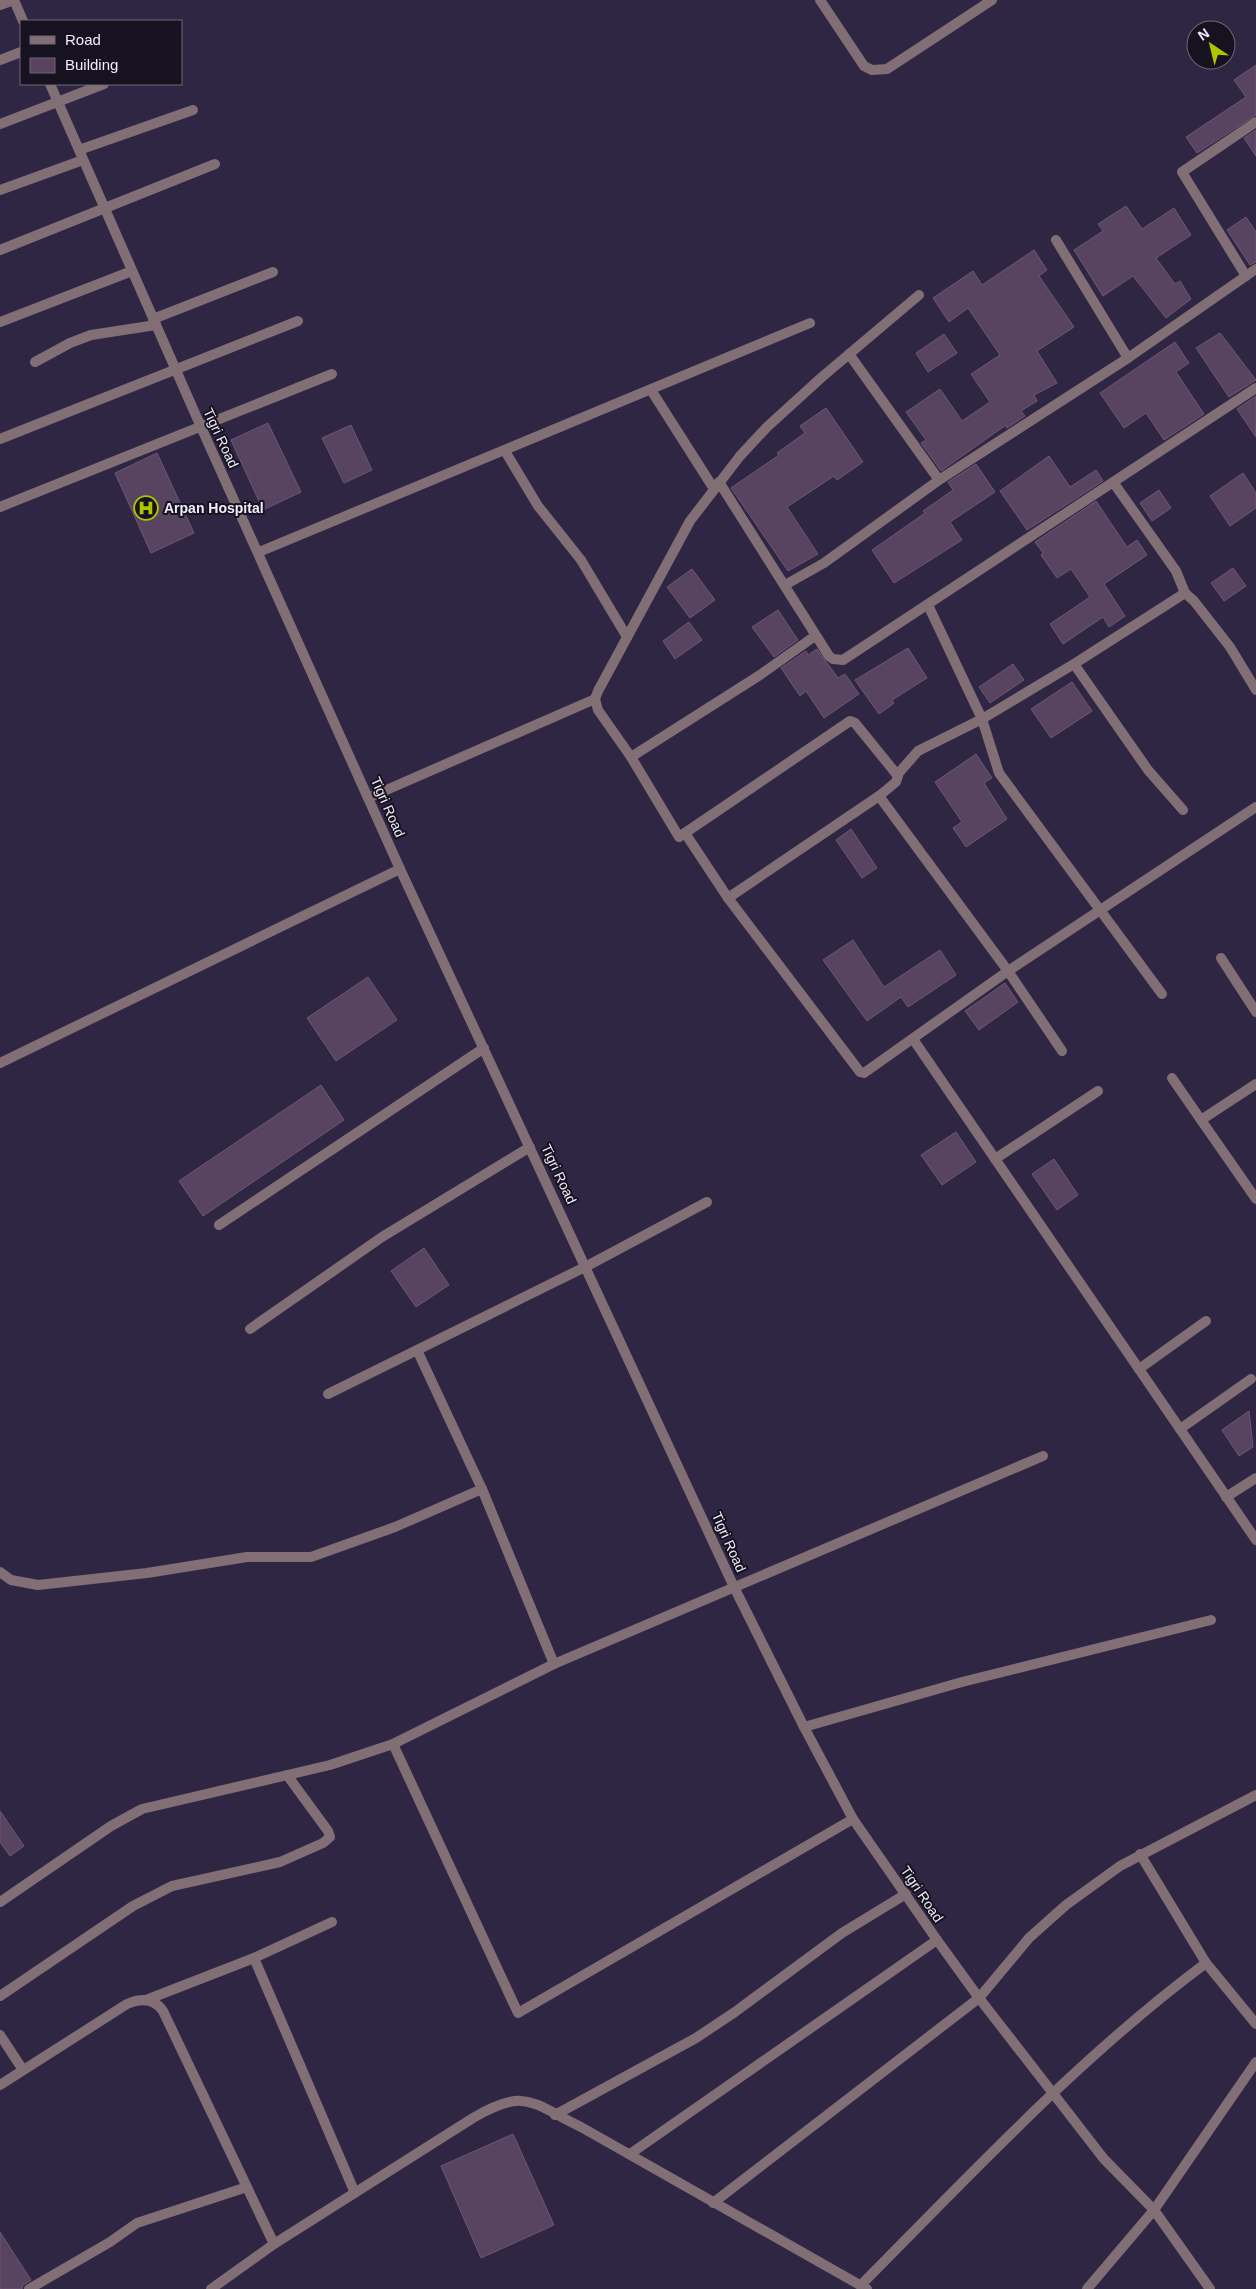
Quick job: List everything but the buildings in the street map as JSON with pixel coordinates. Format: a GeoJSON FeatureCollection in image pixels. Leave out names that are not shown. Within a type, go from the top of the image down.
{"type":"FeatureCollection","features":[{"type":"Feature","properties":{"kind":"street"},"geometry":{"type":"LineString","coordinates":[[0,5],[14,0],[23,20]]}},
{"type":"Feature","properties":{"kind":"street"},"geometry":{"type":"LineString","coordinates":[[820,0],[864,66],[877,70],[887,69],[992,0]]}},
{"type":"Feature","properties":{"kind":"street"},"geometry":{"type":"LineString","coordinates":[[0,60],[20,52]]}},
{"type":"Feature","properties":{"kind":"street","name":"Tigri Road"},"geometry":{"type":"LineString","coordinates":[[50,85],[154,322],[400,869],[587,1266],[734,1587],[804,1728],[853,1820],[937,1940],[979,1998],[1104,2159],[1154,2210],[1210,2289]]}},
{"type":"Feature","properties":{"kind":"street"},"geometry":{"type":"LineString","coordinates":[[0,124],[102,85]]}},
{"type":"Feature","properties":{"kind":"street"},"geometry":{"type":"LineString","coordinates":[[0,190],[192,110]]}},
{"type":"Feature","properties":{"kind":"street"},"geometry":{"type":"LineString","coordinates":[[1246,276],[1182,172],[1256,122]]}},
{"type":"Feature","properties":{"kind":"street"},"geometry":{"type":"LineString","coordinates":[[0,250],[215,164]]}},
{"type":"Feature","properties":{"kind":"street"},"geometry":{"type":"LineString","coordinates":[[1056,240],[1128,358]]}},
{"type":"Feature","properties":{"kind":"street"},"geometry":{"type":"LineString","coordinates":[[785,586],[824,562],[939,480],[1128,358],[1256,269]]}},
{"type":"Feature","properties":{"kind":"street"},"geometry":{"type":"LineString","coordinates":[[0,322],[132,271]]}},
{"type":"Feature","properties":{"kind":"street"},"geometry":{"type":"LineString","coordinates":[[35,362],[70,343],[91,335],[154,322],[273,272]]}},
{"type":"Feature","properties":{"kind":"street"},"geometry":{"type":"LineString","coordinates":[[368,798],[595,699],[690,521],[717,485],[767,426],[919,295]]}},
{"type":"Feature","properties":{"kind":"street"},"geometry":{"type":"LineString","coordinates":[[0,439],[298,322]]}},
{"type":"Feature","properties":{"kind":"street"},"geometry":{"type":"LineString","coordinates":[[259,552],[810,323]]}},
{"type":"Feature","properties":{"kind":"street"},"geometry":{"type":"LineString","coordinates":[[849,354],[939,480]]}},
{"type":"Feature","properties":{"kind":"street"},"geometry":{"type":"LineString","coordinates":[[0,507],[332,374]]}},
{"type":"Feature","properties":{"kind":"street"},"geometry":{"type":"LineString","coordinates":[[651,390],[785,586],[829,656],[833,659],[843,660],[1256,388]]}},
{"type":"Feature","properties":{"kind":"street"},"geometry":{"type":"LineString","coordinates":[[505,451],[538,506],[581,560],[627,637]]}},
{"type":"Feature","properties":{"kind":"street"},"geometry":{"type":"LineString","coordinates":[[1114,482],[1176,571],[1185,593],[1194,600],[1230,647],[1256,690]]}},
{"type":"Feature","properties":{"kind":"street"},"geometry":{"type":"LineString","coordinates":[[897,775],[918,752],[982,719],[1074,664],[1185,593]]}},
{"type":"Feature","properties":{"kind":"street"},"geometry":{"type":"LineString","coordinates":[[928,605],[982,719],[999,773],[1162,994]]}},
{"type":"Feature","properties":{"kind":"street"},"geometry":{"type":"LineString","coordinates":[[631,757],[760,674],[815,636]]}},
{"type":"Feature","properties":{"kind":"street"},"geometry":{"type":"LineString","coordinates":[[1074,664],[1148,770],[1183,810]]}},
{"type":"Feature","properties":{"kind":"street"},"geometry":{"type":"LineString","coordinates":[[595,699],[598,710],[631,757],[679,837],[850,721],[855,723],[897,775],[898,780],[879,796],[728,898]]}},
{"type":"Feature","properties":{"kind":"street"},"geometry":{"type":"LineString","coordinates":[[879,796],[1008,971],[1062,1051]]}},
{"type":"Feature","properties":{"kind":"street"},"geometry":{"type":"LineString","coordinates":[[686,833],[728,898],[860,1072],[865,1073],[1008,971],[1255,809]]}},
{"type":"Feature","properties":{"kind":"street"},"geometry":{"type":"LineString","coordinates":[[0,1063],[400,869]]}},
{"type":"Feature","properties":{"kind":"street"},"geometry":{"type":"LineString","coordinates":[[1221,958],[1256,1012]]}},
{"type":"Feature","properties":{"kind":"street"},"geometry":{"type":"LineString","coordinates":[[913,1039],[1256,1540]]}},
{"type":"Feature","properties":{"kind":"street"},"geometry":{"type":"LineString","coordinates":[[219,1225],[484,1048]]}},
{"type":"Feature","properties":{"kind":"street"},"geometry":{"type":"LineString","coordinates":[[1172,1078],[1256,1199]]}},
{"type":"Feature","properties":{"kind":"street"},"geometry":{"type":"LineString","coordinates":[[1201,1120],[1256,1084]]}},
{"type":"Feature","properties":{"kind":"street"},"geometry":{"type":"LineString","coordinates":[[995,1159],[1098,1090]]}},
{"type":"Feature","properties":{"kind":"street"},"geometry":{"type":"LineString","coordinates":[[250,1329],[382,1237],[530,1147]]}},
{"type":"Feature","properties":{"kind":"street"},"geometry":{"type":"LineString","coordinates":[[328,1394],[587,1266],[707,1202]]}},
{"type":"Feature","properties":{"kind":"street"},"geometry":{"type":"LineString","coordinates":[[1138,1369],[1206,1321]]}},
{"type":"Feature","properties":{"kind":"street"},"geometry":{"type":"LineString","coordinates":[[417,1350],[482,1489],[554,1664]]}},
{"type":"Feature","properties":{"kind":"street"},"geometry":{"type":"LineString","coordinates":[[1180,1429],[1251,1379]]}},
{"type":"Feature","properties":{"kind":"street"},"geometry":{"type":"LineString","coordinates":[[0,1902],[112,1826],[142,1809],[330,1765],[393,1744],[554,1664],[1043,1456]]}},
{"type":"Feature","properties":{"kind":"street"},"geometry":{"type":"LineString","coordinates":[[1226,1497],[1256,1478]]}},
{"type":"Feature","properties":{"kind":"street"},"geometry":{"type":"LineString","coordinates":[[0,1572],[11,1580],[38,1585],[147,1573],[247,1557],[311,1557],[395,1527],[482,1489]]}},
{"type":"Feature","properties":{"kind":"street"},"geometry":{"type":"LineString","coordinates":[[804,1728],[962,1682],[1211,1620]]}},
{"type":"Feature","properties":{"kind":"street"},"geometry":{"type":"LineString","coordinates":[[393,1744],[518,2013],[853,1820]]}},
{"type":"Feature","properties":{"kind":"street"},"geometry":{"type":"LineString","coordinates":[[0,1996],[132,1906],[172,1886],[280,1862],[323,1843],[330,1837],[328,1831],[287,1775]]}},
{"type":"Feature","properties":{"kind":"street"},"geometry":{"type":"LineString","coordinates":[[713,2203],[979,1998],[1014,1954],[1041,1926],[1101,1879],[1140,1854],[1256,1795]]}},
{"type":"Feature","properties":{"kind":"street"},"geometry":{"type":"LineString","coordinates":[[1140,1854],[1206,1963],[1256,2024]]}},
{"type":"Feature","properties":{"kind":"street"},"geometry":{"type":"LineString","coordinates":[[555,2115],[696,2038],[735,2012],[842,1933],[906,1894]]}},
{"type":"Feature","properties":{"kind":"street"},"geometry":{"type":"LineString","coordinates":[[146,2000],[254,1958],[332,1922]]}},
{"type":"Feature","properties":{"kind":"street"},"geometry":{"type":"LineString","coordinates":[[630,2154],[937,1940]]}},
{"type":"Feature","properties":{"kind":"street"},"geometry":{"type":"LineString","coordinates":[[254,1958],[355,2193]]}},
{"type":"Feature","properties":{"kind":"street"},"geometry":{"type":"LineString","coordinates":[[212,2289],[274,2244],[473,2118],[503,2103],[524,2100],[630,2154],[713,2203],[864,2287],[1052,2093],[1156,2000],[1206,1963]]}},
{"type":"Feature","properties":{"kind":"street"},"geometry":{"type":"LineString","coordinates":[[0,2085],[127,2004],[139,1999],[160,2006],[274,2244]]}},
{"type":"Feature","properties":{"kind":"street"},"geometry":{"type":"LineString","coordinates":[[0,2036],[23,2070]]}},
{"type":"Feature","properties":{"kind":"street"},"geometry":{"type":"LineString","coordinates":[[1086,2289],[1154,2210],[1256,2062]]}},
{"type":"Feature","properties":{"kind":"street"},"geometry":{"type":"LineString","coordinates":[[28,2289],[110,2242],[137,2223],[247,2186]]}},
{"type":"Feature","properties":{"kind":"place","name":"Arpan Hospital"},"geometry":{"type":"Point","coordinates":[146,508]}}]}
